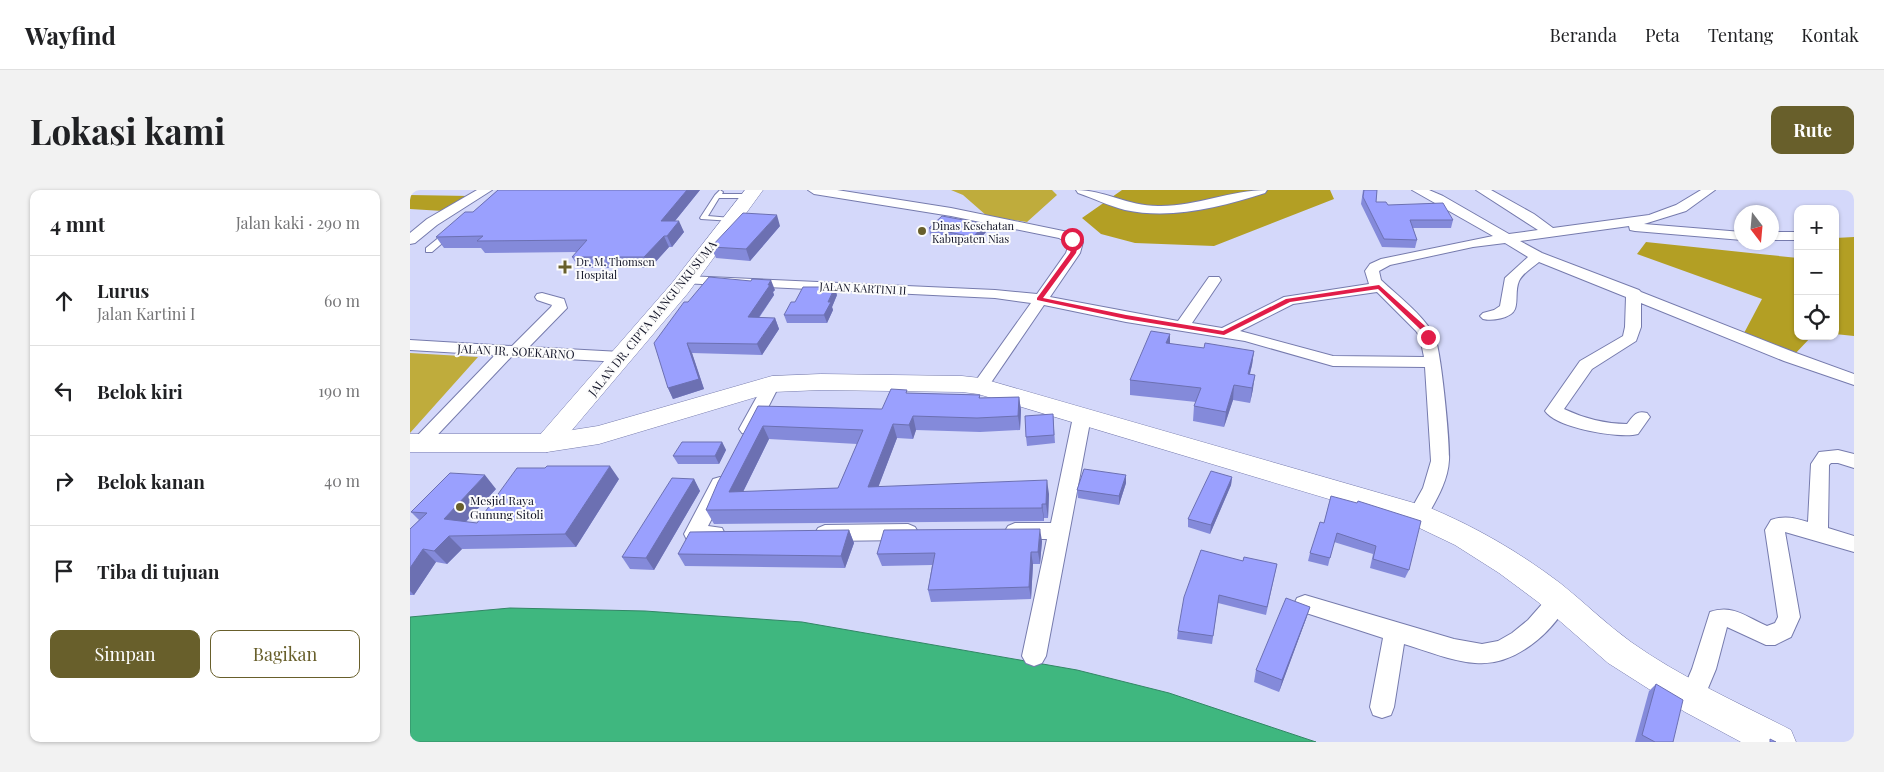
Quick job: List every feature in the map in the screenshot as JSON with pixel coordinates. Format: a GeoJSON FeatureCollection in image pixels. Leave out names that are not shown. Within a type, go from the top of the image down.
{"type":"FeatureCollection","features":[{"type":"Feature","properties":{"kind":"main road","name":"JALAN DR. CIPTA MANGUNKUSUMA"},"geometry":{"type":"LineString","coordinates":[[547,443],[686,280],[752,193]]}},
{"type":"Feature","properties":{"kind":"main road"},"geometry":{"type":"LineString","coordinates":[[413,446],[547,443],[599,435],[772,384],[786,382],[910,382],[980,386],[1418,515],[1476,542],[1507,561],[1620,653],[1647,671],[1778,742]]}},
{"type":"Feature","properties":{"kind":"street"},"geometry":{"type":"LineString","coordinates":[[410,240],[432,222],[486,190]]}},
{"type":"Feature","properties":{"kind":"street"},"geometry":{"type":"LineString","coordinates":[[814,190],[951,212],[1072,239],[1076,242],[1073,253],[1039,299],[980,386]]}},
{"type":"Feature","properties":{"kind":"street"},"geometry":{"type":"LineString","coordinates":[[1082,190],[1126,206],[1172,209],[1220,201],[1261,190]]}},
{"type":"Feature","properties":{"kind":"street"},"geometry":{"type":"LineString","coordinates":[[1418,190],[1478,221],[1537,256],[1634,293],[1790,358],[1854,380]]}},
{"type":"Feature","properties":{"kind":"street"},"geometry":{"type":"LineString","coordinates":[[1418,515],[1432,488],[1440,461],[1432,362],[1428,337],[1422,328],[1374,281],[1372,271],[1375,267],[1386,262],[1432,251],[1504,238],[1651,219],[1680,208],[1709,190]]}},
{"type":"Feature","properties":{"kind":"street"},"geometry":{"type":"LineString","coordinates":[[1488,191],[1549,232]]}},
{"type":"Feature","properties":{"kind":"street"},"geometry":{"type":"LineString","coordinates":[[1611,225],[1734,235]]}},
{"type":"Feature","properties":{"kind":"street"},"geometry":{"type":"LineString","coordinates":[[1779,236],[1794,236]]}},
{"type":"Feature","properties":{"kind":"street"},"geometry":{"type":"LineString","coordinates":[[1488,316],[1499,314],[1508,308],[1508,296],[1512,278],[1537,256]]}},
{"type":"Feature","properties":{"kind":"street","name":"JALAN KARTINI II"},"geometry":{"type":"LineString","coordinates":[[686,280],[995,294],[1039,299],[1126,317],[1247,337],[1333,361],[1432,362]]}},
{"type":"Feature","properties":{"kind":"street"},"geometry":{"type":"LineString","coordinates":[[1182,326],[1214,280]]}},
{"type":"Feature","properties":{"kind":"street"},"geometry":{"type":"LineString","coordinates":[[1224,333],[1288,300],[1379,287]]}},
{"type":"Feature","properties":{"kind":"street"},"geometry":{"type":"LineString","coordinates":[[1634,293],[1633,327],[1630,338],[1622,345],[1586,365],[1554,411],[1563,416],[1621,432],[1632,430],[1641,417]]}},
{"type":"Feature","properties":{"kind":"street"},"geometry":{"type":"LineString","coordinates":[[413,446],[559,308],[558,302],[555,300],[542,297]]}},
{"type":"Feature","properties":{"kind":"street","name":"JALAN IR. SOEKARNO"},"geometry":{"type":"LineString","coordinates":[[410,345],[621,357]]}},
{"type":"Feature","properties":{"kind":"street"},"geometry":{"type":"LineString","coordinates":[[740,446],[772,384]]}},
{"type":"Feature","properties":{"kind":"street"},"geometry":{"type":"LineString","coordinates":[[1034,656],[1082,417]]}},
{"type":"Feature","properties":{"kind":"street"},"geometry":{"type":"LineString","coordinates":[[1818,531],[1820,464],[1826,457],[1838,456],[1854,461]]}},
{"type":"Feature","properties":{"kind":"street"},"geometry":{"type":"LineString","coordinates":[[730,463],[694,534],[733,534]]}},
{"type":"Feature","properties":{"kind":"street"},"geometry":{"type":"LineString","coordinates":[[1692,697],[1704,670],[1718,619],[1722,617],[1734,620],[1757,633],[1768,635],[1778,634],[1786,628],[1789,617],[1775,530],[1778,525],[1788,524],[1818,531],[1854,544]]}},
{"type":"Feature","properties":{"kind":"street"},"geometry":{"type":"LineString","coordinates":[[1000,532],[1059,531]]}},
{"type":"Feature","properties":{"kind":"street"},"geometry":{"type":"LineString","coordinates":[[802,533],[931,532]]}},
{"type":"Feature","properties":{"kind":"street"},"geometry":{"type":"LineString","coordinates":[[1305,604],[1474,654],[1491,653],[1519,641],[1532,632],[1558,601]]}},
{"type":"Feature","properties":{"kind":"street"},"geometry":{"type":"LineString","coordinates":[[1382,707],[1395,632]]}},
{"type":"Feature","properties":{"kind":"lane"},"geometry":{"type":"LineString","coordinates":[[731,220],[703,218],[718,194],[752,193]]}},
{"type":"Feature","properties":{"kind":"lane"},"geometry":{"type":"LineString","coordinates":[[428,250],[455,229]]}},
{"type":"Feature","properties":{"kind":"shaded area"},"geometry":{"type":"Polygon","coordinates":[[[951,190],[1052,190],[1057,195],[1027,222],[987,216],[963,195],[951,190]]]}},
{"type":"Feature","properties":{"kind":"shaded area"},"geometry":{"type":"Polygon","coordinates":[[[1122,190],[1330,190],[1334,199],[1214,246],[1135,243],[1101,234],[1082,218],[1122,190]]]}},
{"type":"Feature","properties":{"kind":"shaded area"},"geometry":{"type":"Polygon","coordinates":[[[410,195],[470,196],[443,211],[410,209],[410,195]]]}},
{"type":"Feature","properties":{"kind":"shaded area"},"geometry":{"type":"Polygon","coordinates":[[[1854,237],[1854,336],[1839,334],[1839,238],[1854,237]]]}},
{"type":"Feature","properties":{"kind":"shaded area"},"geometry":{"type":"Polygon","coordinates":[[[1646,242],[1794,258],[1794,340],[1808,340],[1793,356],[1743,335],[1762,299],[1637,254],[1646,242]]]}},
{"type":"Feature","properties":{"kind":"shaded area"},"geometry":{"type":"Polygon","coordinates":[[[410,353],[478,357],[410,433],[410,353]]]}},
{"type":"Feature","properties":{"kind":"shaded area"},"geometry":{"type":"Polygon","coordinates":[[[510,608],[645,611],[802,622],[1077,670],[1169,693],[1316,742],[410,742],[410,617],[510,608]]]}},
{"type":"Feature","properties":{"kind":"building"},"geometry":{"type":"Polygon","coordinates":[[[498,190],[687,190],[661,221],[679,221],[667,236],[664,236],[644,257],[572,257],[587,240],[477,241],[483,236],[436,237],[465,212],[473,212],[498,190]]]}},
{"type":"Feature","properties":{"kind":"building"},"geometry":{"type":"Polygon","coordinates":[[[1364,190],[1377,190],[1376,202],[1386,202],[1388,205],[1443,203],[1453,220],[1410,220],[1417,240],[1384,239],[1363,197],[1364,190]]]}},
{"type":"Feature","properties":{"kind":"building"},"geometry":{"type":"Polygon","coordinates":[[[743,213],[777,215],[746,249],[711,247],[743,213]]]}},
{"type":"Feature","properties":{"kind":"building"},"geometry":{"type":"Polygon","coordinates":[[[942,216],[985,224],[973,237],[929,228],[942,216]]]}},
{"type":"Feature","properties":{"kind":"building"},"geometry":{"type":"Polygon","coordinates":[[[709,277],[751,281],[752,279],[771,280],[768,285],[770,285],[748,317],[775,318],[757,344],[687,343],[699,379],[668,388],[654,343],[684,302],[688,302],[709,277]]]}},
{"type":"Feature","properties":{"kind":"building"},"geometry":{"type":"Polygon","coordinates":[[[803,287],[835,287],[828,302],[831,302],[824,315],[784,315],[791,302],[795,302],[803,287]]]}},
{"type":"Feature","properties":{"kind":"building"},"geometry":{"type":"Polygon","coordinates":[[[1151,331],[1170,334],[1166,343],[1204,348],[1205,343],[1254,351],[1248,374],[1255,375],[1252,388],[1234,385],[1226,412],[1194,406],[1201,388],[1130,380],[1151,331]]]}},
{"type":"Feature","properties":{"kind":"building"},"geometry":{"type":"Polygon","coordinates":[[[891,389],[907,390],[906,393],[980,395],[979,398],[1019,397],[1018,416],[977,418],[913,416],[909,425],[893,424],[868,487],[1047,480],[1046,504],[1042,504],[1042,508],[706,510],[718,482],[758,406],[882,409],[891,389]],[[763,426],[729,492],[838,488],[863,430],[763,426]]]}},
{"type":"Feature","properties":{"kind":"building"},"geometry":{"type":"Polygon","coordinates":[[[1053,414],[1054,435],[1026,437],[1025,416],[1053,414]]]}},
{"type":"Feature","properties":{"kind":"building"},"geometry":{"type":"Polygon","coordinates":[[[682,442],[722,442],[715,456],[673,456],[682,442]]]}},
{"type":"Feature","properties":{"kind":"building"},"geometry":{"type":"Polygon","coordinates":[[[547,466],[610,466],[565,534],[449,536],[434,551],[423,549],[410,568],[410,529],[427,513],[411,512],[450,473],[485,475],[444,519],[477,523],[517,468],[545,468],[547,466]]]}},
{"type":"Feature","properties":{"kind":"building"},"geometry":{"type":"Polygon","coordinates":[[[1084,469],[1126,475],[1119,496],[1077,490],[1084,469]]]}},
{"type":"Feature","properties":{"kind":"building"},"geometry":{"type":"Polygon","coordinates":[[[1211,471],[1232,477],[1211,525],[1188,519],[1211,471]]]}},
{"type":"Feature","properties":{"kind":"building"},"geometry":{"type":"Polygon","coordinates":[[[672,478],[694,479],[646,558],[622,557],[672,478]]]}},
{"type":"Feature","properties":{"kind":"building"},"geometry":{"type":"Polygon","coordinates":[[[1331,496],[1357,503],[1358,501],[1421,521],[1409,570],[1373,559],[1376,546],[1337,533],[1330,558],[1310,553],[1320,522],[1324,523],[1331,496]]]}},
{"type":"Feature","properties":{"kind":"building"},"geometry":{"type":"Polygon","coordinates":[[[1040,529],[1038,552],[1031,552],[1029,587],[928,590],[935,553],[877,554],[884,530],[1040,529]]]}},
{"type":"Feature","properties":{"kind":"building"},"geometry":{"type":"Polygon","coordinates":[[[849,530],[841,556],[678,554],[690,532],[849,530]]]}},
{"type":"Feature","properties":{"kind":"building"},"geometry":{"type":"Polygon","coordinates":[[[1201,550],[1243,561],[1244,557],[1277,564],[1267,607],[1219,595],[1213,636],[1178,631],[1184,597],[1201,550]]]}},
{"type":"Feature","properties":{"kind":"building"},"geometry":{"type":"Polygon","coordinates":[[[1286,598],[1310,607],[1282,680],[1256,670],[1286,598]]]}},
{"type":"Feature","properties":{"kind":"building"},"geometry":{"type":"Polygon","coordinates":[[[1656,684],[1683,700],[1673,742],[1655,742],[1642,735],[1656,684]]]}},
{"type":"Feature","properties":{"kind":"place","name":"Dinas Kesehatan Kabupaten Nias"},"geometry":{"type":"Point","coordinates":[922,231]}},
{"type":"Feature","properties":{"kind":"place","name":"Dr. M. Thomsen Hospital"},"geometry":{"type":"Point","coordinates":[565,267]}},
{"type":"Feature","properties":{"kind":"place","name":"Mesjid Raya Gunung Sitoli"},"geometry":{"type":"Point","coordinates":[460,507]}},
{"type":"Feature","properties":{"kind":"route"},"geometry":{"type":"LineString","coordinates":[[1072,239],[1076,242],[1073,253],[1039,299],[1126,317],[1224,333],[1288,300],[1304,296],[1379,287],[1392,301],[1414,319],[1428,337]]}}]}
